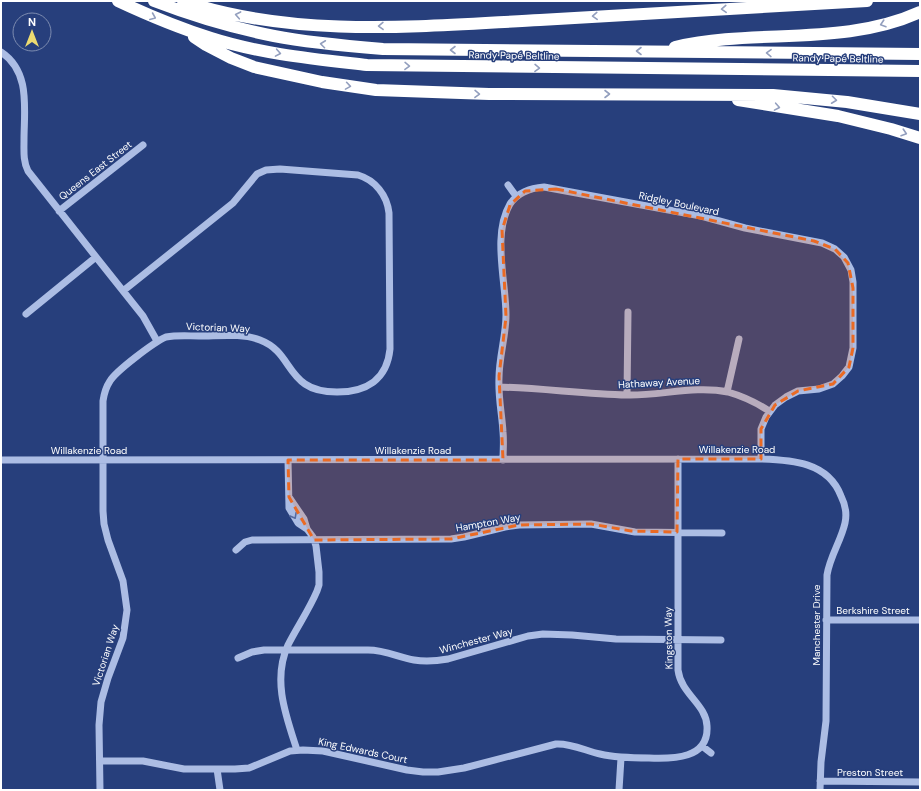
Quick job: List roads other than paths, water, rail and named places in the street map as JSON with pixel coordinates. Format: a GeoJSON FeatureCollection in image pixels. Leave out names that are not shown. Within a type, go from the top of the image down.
{"type":"FeatureCollection","features":[{"type":"Feature","properties":{"kind":"highway","name":"Randy Papé Beltline"},"geometry":{"type":"LineString","coordinates":[[118,1],[154,18],[212,39],[259,50],[367,65],[920,71]]}},
{"type":"Feature","properties":{"kind":"highway","name":"Randy Papé Beltline"},"geometry":{"type":"LineString","coordinates":[[154,1],[184,12],[273,36],[321,44],[383,49],[920,54]]}},
{"type":"Feature","properties":{"kind":"highway"},"geometry":{"type":"LineString","coordinates":[[183,1],[280,23],[331,27],[436,26],[867,1]]}},
{"type":"Feature","properties":{"kind":"highway"},"geometry":{"type":"LineString","coordinates":[[656,51],[698,41],[841,32],[876,27],[920,12]]}},
{"type":"Feature","properties":{"kind":"highway"},"geometry":{"type":"LineString","coordinates":[[181,28],[206,45],[231,58],[254,67],[322,82],[376,90],[437,93],[773,95],[817,98],[920,114]]}},
{"type":"Feature","properties":{"kind":"highway"},"geometry":{"type":"LineString","coordinates":[[711,95],[838,116],[920,138]]}},
{"type":"Feature","properties":{"kind":"street","name":"Queens East Street"},"geometry":{"type":"LineString","coordinates":[[1,52],[16,65],[23,84],[24,155],[30,176],[145,319],[157,341]]}},
{"type":"Feature","properties":{"kind":"street","name":"Queens East Street"},"geometry":{"type":"LineString","coordinates":[[59,211],[143,145]]}},
{"type":"Feature","properties":{"kind":"street","name":"Victorian Way"},"geometry":{"type":"LineString","coordinates":[[100,790],[99,719],[101,702],[123,638],[127,610],[123,581],[108,540],[104,524],[102,460],[103,401],[109,381],[157,341],[166,337],[245,336],[266,343],[278,351],[300,381],[312,388],[325,392],[343,392],[359,390],[372,384],[382,373],[389,356],[390,349],[389,213],[387,202],[376,184],[358,175],[280,169],[262,172],[253,178],[233,203],[123,291]]}},
{"type":"Feature","properties":{"kind":"street"},"geometry":{"type":"LineString","coordinates":[[503,460],[503,433],[498,387],[506,316],[502,260],[502,230],[506,212],[516,196],[508,185]]}},
{"type":"Feature","properties":{"kind":"street","name":"Ridgley Boulevard"},"geometry":{"type":"LineString","coordinates":[[516,196],[530,189],[544,187],[556,189],[701,216],[745,228],[814,241],[828,245],[840,253],[848,263],[853,282],[854,348],[849,367],[842,376],[832,384],[819,389],[804,390],[791,394],[780,400],[769,411],[761,429],[761,459]]}},
{"type":"Feature","properties":{"kind":"street"},"geometry":{"type":"LineString","coordinates":[[26,314],[96,257]]}},
{"type":"Feature","properties":{"kind":"street"},"geometry":{"type":"LineString","coordinates":[[627,395],[628,312]]}},
{"type":"Feature","properties":{"kind":"street"},"geometry":{"type":"LineString","coordinates":[[727,392],[739,339]]}},
{"type":"Feature","properties":{"kind":"street","name":"Hathaway Avenue"},"geometry":{"type":"LineString","coordinates":[[498,387],[627,395],[698,390],[727,392],[754,402],[769,411]]}},
{"type":"Feature","properties":{"kind":"street","name":"Kingston Way"},"geometry":{"type":"LineString","coordinates":[[678,459],[678,670],[679,680],[704,714],[707,722],[706,736],[702,746]]}},
{"type":"Feature","properties":{"kind":"street","name":"Willakenzie Road"},"geometry":{"type":"LineString","coordinates":[[1,460],[761,459],[794,461],[810,464],[823,471]]}},
{"type":"Feature","properties":{"kind":"street"},"geometry":{"type":"LineString","coordinates":[[288,460],[289,508],[298,523],[307,529],[314,540],[319,563],[319,585],[314,598],[286,650],[281,678],[281,696],[284,711],[297,750]]}},
{"type":"Feature","properties":{"kind":"street","name":"Manchester Drive"},"geometry":{"type":"LineString","coordinates":[[820,790],[821,762],[826,721],[826,584],[828,567],[842,532],[846,513],[838,488],[823,471]]}},
{"type":"Feature","properties":{"kind":"street","name":"Hampton Way"},"geometry":{"type":"LineString","coordinates":[[236,550],[245,542],[252,540],[451,539],[519,525],[591,524],[631,532],[722,533]]}},
{"type":"Feature","properties":{"kind":"street","name":"Berkshire Street"},"geometry":{"type":"LineString","coordinates":[[826,620],[920,620]]}},
{"type":"Feature","properties":{"kind":"street","name":"Winchester Way"},"geometry":{"type":"LineString","coordinates":[[238,658],[259,651],[375,650],[428,662],[448,659],[528,636],[543,634],[572,634],[616,639],[721,640]]}},
{"type":"Feature","properties":{"kind":"street","name":"King Edwards Court"},"geometry":{"type":"LineString","coordinates":[[100,761],[137,761],[184,769],[249,768],[283,753],[297,750],[323,751],[407,770],[445,772],[556,744],[565,744],[597,754],[621,758]]}},
{"type":"Feature","properties":{"kind":"street"},"geometry":{"type":"LineString","coordinates":[[619,790],[621,758],[681,757],[692,753],[702,746],[711,753]]}},
{"type":"Feature","properties":{"kind":"street"},"geometry":{"type":"LineString","coordinates":[[218,769],[220,790]]}},
{"type":"Feature","properties":{"kind":"street","name":"Preston Street"},"geometry":{"type":"LineString","coordinates":[[820,781],[920,782]]}}]}
